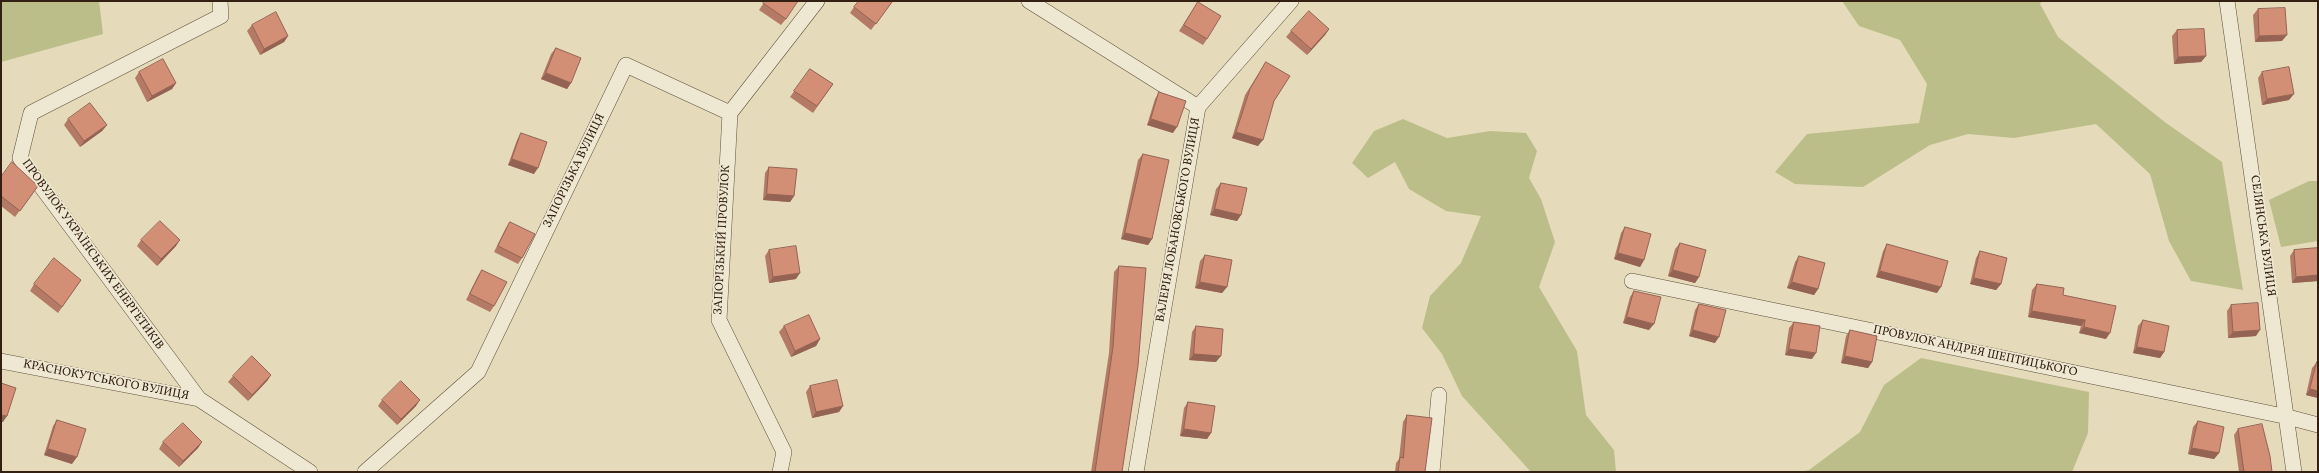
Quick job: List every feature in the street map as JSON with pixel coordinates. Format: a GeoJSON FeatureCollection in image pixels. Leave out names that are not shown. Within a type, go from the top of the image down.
{"type":"FeatureCollection","features":[{"type":"Feature","properties":{"kind":"street","name":"ПРОВУЛОК УКРАЇНСЬКИХ ЕНЕРГЕТИКІВ"},"geometry":{"type":"LineString","coordinates":[[198,399],[20,158],[31,112],[221,16],[220,1]]}},
{"type":"Feature","properties":{"kind":"street"},"geometry":{"type":"LineString","coordinates":[[730,113],[817,1]]}},
{"type":"Feature","properties":{"kind":"street"},"geometry":{"type":"LineString","coordinates":[[1029,1],[1198,107]]}},
{"type":"Feature","properties":{"kind":"street","name":"ВАЛЕРІЯ ЛОБАНОВСЬКОГО ВУЛИЦЯ"},"geometry":{"type":"LineString","coordinates":[[1136,472],[1198,107],[1291,1]]}},
{"type":"Feature","properties":{"kind":"street","name":"СЕЛЯНСЬКА ВУЛИЦЯ"},"geometry":{"type":"LineString","coordinates":[[2228,1],[2288,417],[2294,472]]}},
{"type":"Feature","properties":{"kind":"street","name":"ЗАПОРІЗЬКА ВУЛИЦЯ"},"geometry":{"type":"LineString","coordinates":[[365,472],[478,372],[626,65],[730,113]]}},
{"type":"Feature","properties":{"kind":"street","name":"ЗАПОРІЗЬКИЙ ПРОВУЛОК"},"geometry":{"type":"LineString","coordinates":[[730,113],[719,320],[784,452],[780,472]]}},
{"type":"Feature","properties":{"kind":"street","name":"ПРОВУЛОК АНДРЕЯ ШЕПТИЦЬКОГО"},"geometry":{"type":"LineString","coordinates":[[1632,281],[2288,417],[2318,425]]}},
{"type":"Feature","properties":{"kind":"street","name":"КРАСНОКУТСЬКОГО ВУЛИЦЯ"},"geometry":{"type":"LineString","coordinates":[[1,361],[198,399],[310,472]]}},
{"type":"Feature","properties":{"kind":"street"},"geometry":{"type":"LineString","coordinates":[[1432,472],[1439,395]]}},
{"type":"Feature","properties":{"kind":"green space"},"geometry":{"type":"Polygon","coordinates":[[[1,1],[99,1],[103,34],[1,62],[1,1]]]}},
{"type":"Feature","properties":{"kind":"green space"},"geometry":{"type":"Polygon","coordinates":[[[1842,1],[2042,1],[2040,4],[2058,37],[2166,123],[2222,162],[2243,290],[2191,281],[2169,241],[2150,174],[2096,124],[2014,138],[1968,134],[1930,145],[1863,187],[1795,184],[1775,172],[1807,134],[1919,123],[1927,84],[1900,40],[1859,26],[1842,1]]]}},
{"type":"Feature","properties":{"kind":"green space"},"geometry":{"type":"Polygon","coordinates":[[[1403,119],[1447,138],[1490,131],[1526,133],[1537,151],[1529,178],[1541,199],[1555,242],[1539,287],[1577,351],[1586,415],[1614,450],[1616,472],[1531,472],[1462,396],[1442,354],[1422,328],[1430,296],[1461,263],[1481,216],[1446,211],[1409,189],[1395,162],[1368,178],[1352,163],[1374,131],[1403,119]]]}},
{"type":"Feature","properties":{"kind":"green space"},"geometry":{"type":"Polygon","coordinates":[[[2309,181],[2318,181],[2318,241],[2281,247],[2269,200],[2309,181]]]}},
{"type":"Feature","properties":{"kind":"green space"},"geometry":{"type":"Polygon","coordinates":[[[1921,358],[2089,392],[2088,433],[2072,472],[1800,472],[1809,470],[1860,432],[1884,385],[1921,358]]]}},
{"type":"Feature","properties":{"kind":"building"},"geometry":{"type":"Polygon","coordinates":[[[765,1],[798,1],[786,19],[763,3],[765,1]]]}},
{"type":"Feature","properties":{"kind":"building"},"geometry":{"type":"Polygon","coordinates":[[[859,1],[892,2],[876,24],[854,7],[859,1]]]}},
{"type":"Feature","properties":{"kind":"building"},"geometry":{"type":"Polygon","coordinates":[[[1198,2],[1221,16],[1207,39],[1184,25],[1198,2]]]}},
{"type":"Feature","properties":{"kind":"building"},"geometry":{"type":"Polygon","coordinates":[[[2285,8],[2287,35],[2259,36],[2258,9],[2285,8]]]}},
{"type":"Feature","properties":{"kind":"building"},"geometry":{"type":"Polygon","coordinates":[[[1309,11],[1329,29],[1311,49],[1291,31],[1309,11]]]}},
{"type":"Feature","properties":{"kind":"building"},"geometry":{"type":"Polygon","coordinates":[[[276,12],[288,36],[264,49],[252,25],[276,12]]]}},
{"type":"Feature","properties":{"kind":"building"},"geometry":{"type":"Polygon","coordinates":[[[2204,29],[2206,56],[2178,57],[2177,30],[2204,29]]]}},
{"type":"Feature","properties":{"kind":"building"},"geometry":{"type":"Polygon","coordinates":[[[556,48],[581,58],[571,83],[546,73],[556,48]]]}},
{"type":"Feature","properties":{"kind":"building"},"geometry":{"type":"Polygon","coordinates":[[[163,59],[176,83],[152,96],[139,72],[163,59]]]}},
{"type":"Feature","properties":{"kind":"building"},"geometry":{"type":"Polygon","coordinates":[[[1266,62],[1290,76],[1274,101],[1263,140],[1236,132],[1250,89],[1266,62]]]}},
{"type":"Feature","properties":{"kind":"building"},"geometry":{"type":"Polygon","coordinates":[[[2289,67],[2294,94],[2267,99],[2262,72],[2289,67]]]}},
{"type":"Feature","properties":{"kind":"building"},"geometry":{"type":"Polygon","coordinates":[[[810,69],[833,84],[817,106],[794,91],[810,69]]]}},
{"type":"Feature","properties":{"kind":"building"},"geometry":{"type":"Polygon","coordinates":[[[1159,92],[1186,101],[1177,127],[1151,119],[1159,92]]]}},
{"type":"Feature","properties":{"kind":"building"},"geometry":{"type":"Polygon","coordinates":[[[90,103],[107,125],[84,141],[68,119],[90,103]]]}},
{"type":"Feature","properties":{"kind":"building"},"geometry":{"type":"Polygon","coordinates":[[[521,133],[547,142],[538,168],[512,159],[521,133]]]}},
{"type":"Feature","properties":{"kind":"building"},"geometry":{"type":"Polygon","coordinates":[[[1143,154],[1169,160],[1152,239],[1125,233],[1143,154]]]}},
{"type":"Feature","properties":{"kind":"building"},"geometry":{"type":"Polygon","coordinates":[[[12,162],[38,186],[20,211],[1,196],[1,177],[12,162]]]}},
{"type":"Feature","properties":{"kind":"building"},"geometry":{"type":"Polygon","coordinates":[[[769,167],[797,169],[794,196],[767,194],[769,167]]]}},
{"type":"Feature","properties":{"kind":"building"},"geometry":{"type":"Polygon","coordinates":[[[1221,183],[1247,188],[1241,215],[1215,209],[1221,183]]]}},
{"type":"Feature","properties":{"kind":"building"},"geometry":{"type":"Polygon","coordinates":[[[160,221],[180,240],[161,259],[141,240],[160,221]]]}},
{"type":"Feature","properties":{"kind":"building"},"geometry":{"type":"Polygon","coordinates":[[[510,222],[535,234],[522,258],[498,246],[510,222]]]}},
{"type":"Feature","properties":{"kind":"building"},"geometry":{"type":"Polygon","coordinates":[[[1625,227],[1651,234],[1644,260],[1618,253],[1625,227]]]}},
{"type":"Feature","properties":{"kind":"building"},"geometry":{"type":"Polygon","coordinates":[[[1680,243],[1706,250],[1699,277],[1673,270],[1680,243]]]}},
{"type":"Feature","properties":{"kind":"building"},"geometry":{"type":"Polygon","coordinates":[[[1887,244],[1948,261],[1941,287],[1880,271],[1887,244]]]}},
{"type":"Feature","properties":{"kind":"building"},"geometry":{"type":"Polygon","coordinates":[[[796,246],[800,273],[773,277],[769,250],[796,246]]]}},
{"type":"Feature","properties":{"kind":"building"},"geometry":{"type":"Polygon","coordinates":[[[2318,248],[2318,275],[2296,277],[2294,250],[2318,248]]]}},
{"type":"Feature","properties":{"kind":"building"},"geometry":{"type":"Polygon","coordinates":[[[1980,251],[2007,258],[2001,284],[1974,278],[1980,251]]]}},
{"type":"Feature","properties":{"kind":"building"},"geometry":{"type":"Polygon","coordinates":[[[1205,255],[1232,260],[1227,287],[1200,282],[1205,255]]]}},
{"type":"Feature","properties":{"kind":"building"},"geometry":{"type":"Polygon","coordinates":[[[1799,256],[1825,263],[1818,289],[1792,282],[1799,256]]]}},
{"type":"Feature","properties":{"kind":"building"},"geometry":{"type":"Polygon","coordinates":[[[54,258],[81,280],[62,307],[34,284],[54,258]]]}},
{"type":"Feature","properties":{"kind":"building"},"geometry":{"type":"Polygon","coordinates":[[[1119,266],[1146,268],[1138,366],[1122,472],[1095,472],[1113,347],[1119,266]]]}},
{"type":"Feature","properties":{"kind":"building"},"geometry":{"type":"Polygon","coordinates":[[[482,270],[507,282],[494,306],[470,294],[482,270]]]}},
{"type":"Feature","properties":{"kind":"building"},"geometry":{"type":"Polygon","coordinates":[[[2037,284],[2064,288],[2063,295],[2116,306],[2110,333],[2084,327],[2085,320],[2032,311],[2037,284]]]}},
{"type":"Feature","properties":{"kind":"building"},"geometry":{"type":"Polygon","coordinates":[[[1634,291],[1661,297],[1654,324],[1627,317],[1634,291]]]}},
{"type":"Feature","properties":{"kind":"building"},"geometry":{"type":"Polygon","coordinates":[[[2258,303],[2260,330],[2233,332],[2231,305],[2258,303]]]}},
{"type":"Feature","properties":{"kind":"building"},"geometry":{"type":"Polygon","coordinates":[[[1699,304],[1726,310],[1719,337],[1693,330],[1699,304]]]}},
{"type":"Feature","properties":{"kind":"building"},"geometry":{"type":"Polygon","coordinates":[[[809,315],[820,339],[795,351],[784,326],[809,315]]]}},
{"type":"Feature","properties":{"kind":"building"},"geometry":{"type":"Polygon","coordinates":[[[2143,320],[2169,326],[2164,352],[2137,347],[2143,320]]]}},
{"type":"Feature","properties":{"kind":"building"},"geometry":{"type":"Polygon","coordinates":[[[1794,322],[1820,326],[1816,353],[1789,349],[1794,322]]]}},
{"type":"Feature","properties":{"kind":"building"},"geometry":{"type":"Polygon","coordinates":[[[1196,326],[1223,329],[1221,356],[1194,354],[1196,326]]]}},
{"type":"Feature","properties":{"kind":"building"},"geometry":{"type":"Polygon","coordinates":[[[1850,330],[1877,336],[1872,362],[1845,356],[1850,330]]]}},
{"type":"Feature","properties":{"kind":"building"},"geometry":{"type":"Polygon","coordinates":[[[252,356],[271,375],[252,395],[233,376],[252,356]]]}},
{"type":"Feature","properties":{"kind":"building"},"geometry":{"type":"Polygon","coordinates":[[[2317,362],[2318,363],[2318,391],[2310,389],[2317,362]]]}},
{"type":"Feature","properties":{"kind":"building"},"geometry":{"type":"Polygon","coordinates":[[[837,380],[843,406],[816,412],[810,386],[837,380]]]}},
{"type":"Feature","properties":{"kind":"building"},"geometry":{"type":"Polygon","coordinates":[[[401,381],[420,400],[401,419],[382,400],[401,381]]]}},
{"type":"Feature","properties":{"kind":"building"},"geometry":{"type":"Polygon","coordinates":[[[1,383],[16,388],[7,416],[1,415],[1,383]]]}},
{"type":"Feature","properties":{"kind":"building"},"geometry":{"type":"Polygon","coordinates":[[[1188,402],[1215,406],[1211,433],[1184,429],[1188,402]]]}},
{"type":"Feature","properties":{"kind":"building"},"geometry":{"type":"Polygon","coordinates":[[[1407,415],[1432,418],[1425,472],[1398,472],[1400,457],[1403,458],[1407,415]]]}},
{"type":"Feature","properties":{"kind":"building"},"geometry":{"type":"Polygon","coordinates":[[[57,420],[86,429],[77,457],[48,449],[57,420]]]}},
{"type":"Feature","properties":{"kind":"building"},"geometry":{"type":"Polygon","coordinates":[[[2198,421],[2224,427],[2219,453],[2192,448],[2198,421]]]}},
{"type":"Feature","properties":{"kind":"building"},"geometry":{"type":"Polygon","coordinates":[[[183,423],[202,442],[183,461],[163,442],[183,423]]]}},
{"type":"Feature","properties":{"kind":"building"},"geometry":{"type":"Polygon","coordinates":[[[2262,424],[2270,456],[2272,472],[2244,472],[2238,429],[2262,424]]]}}]}
